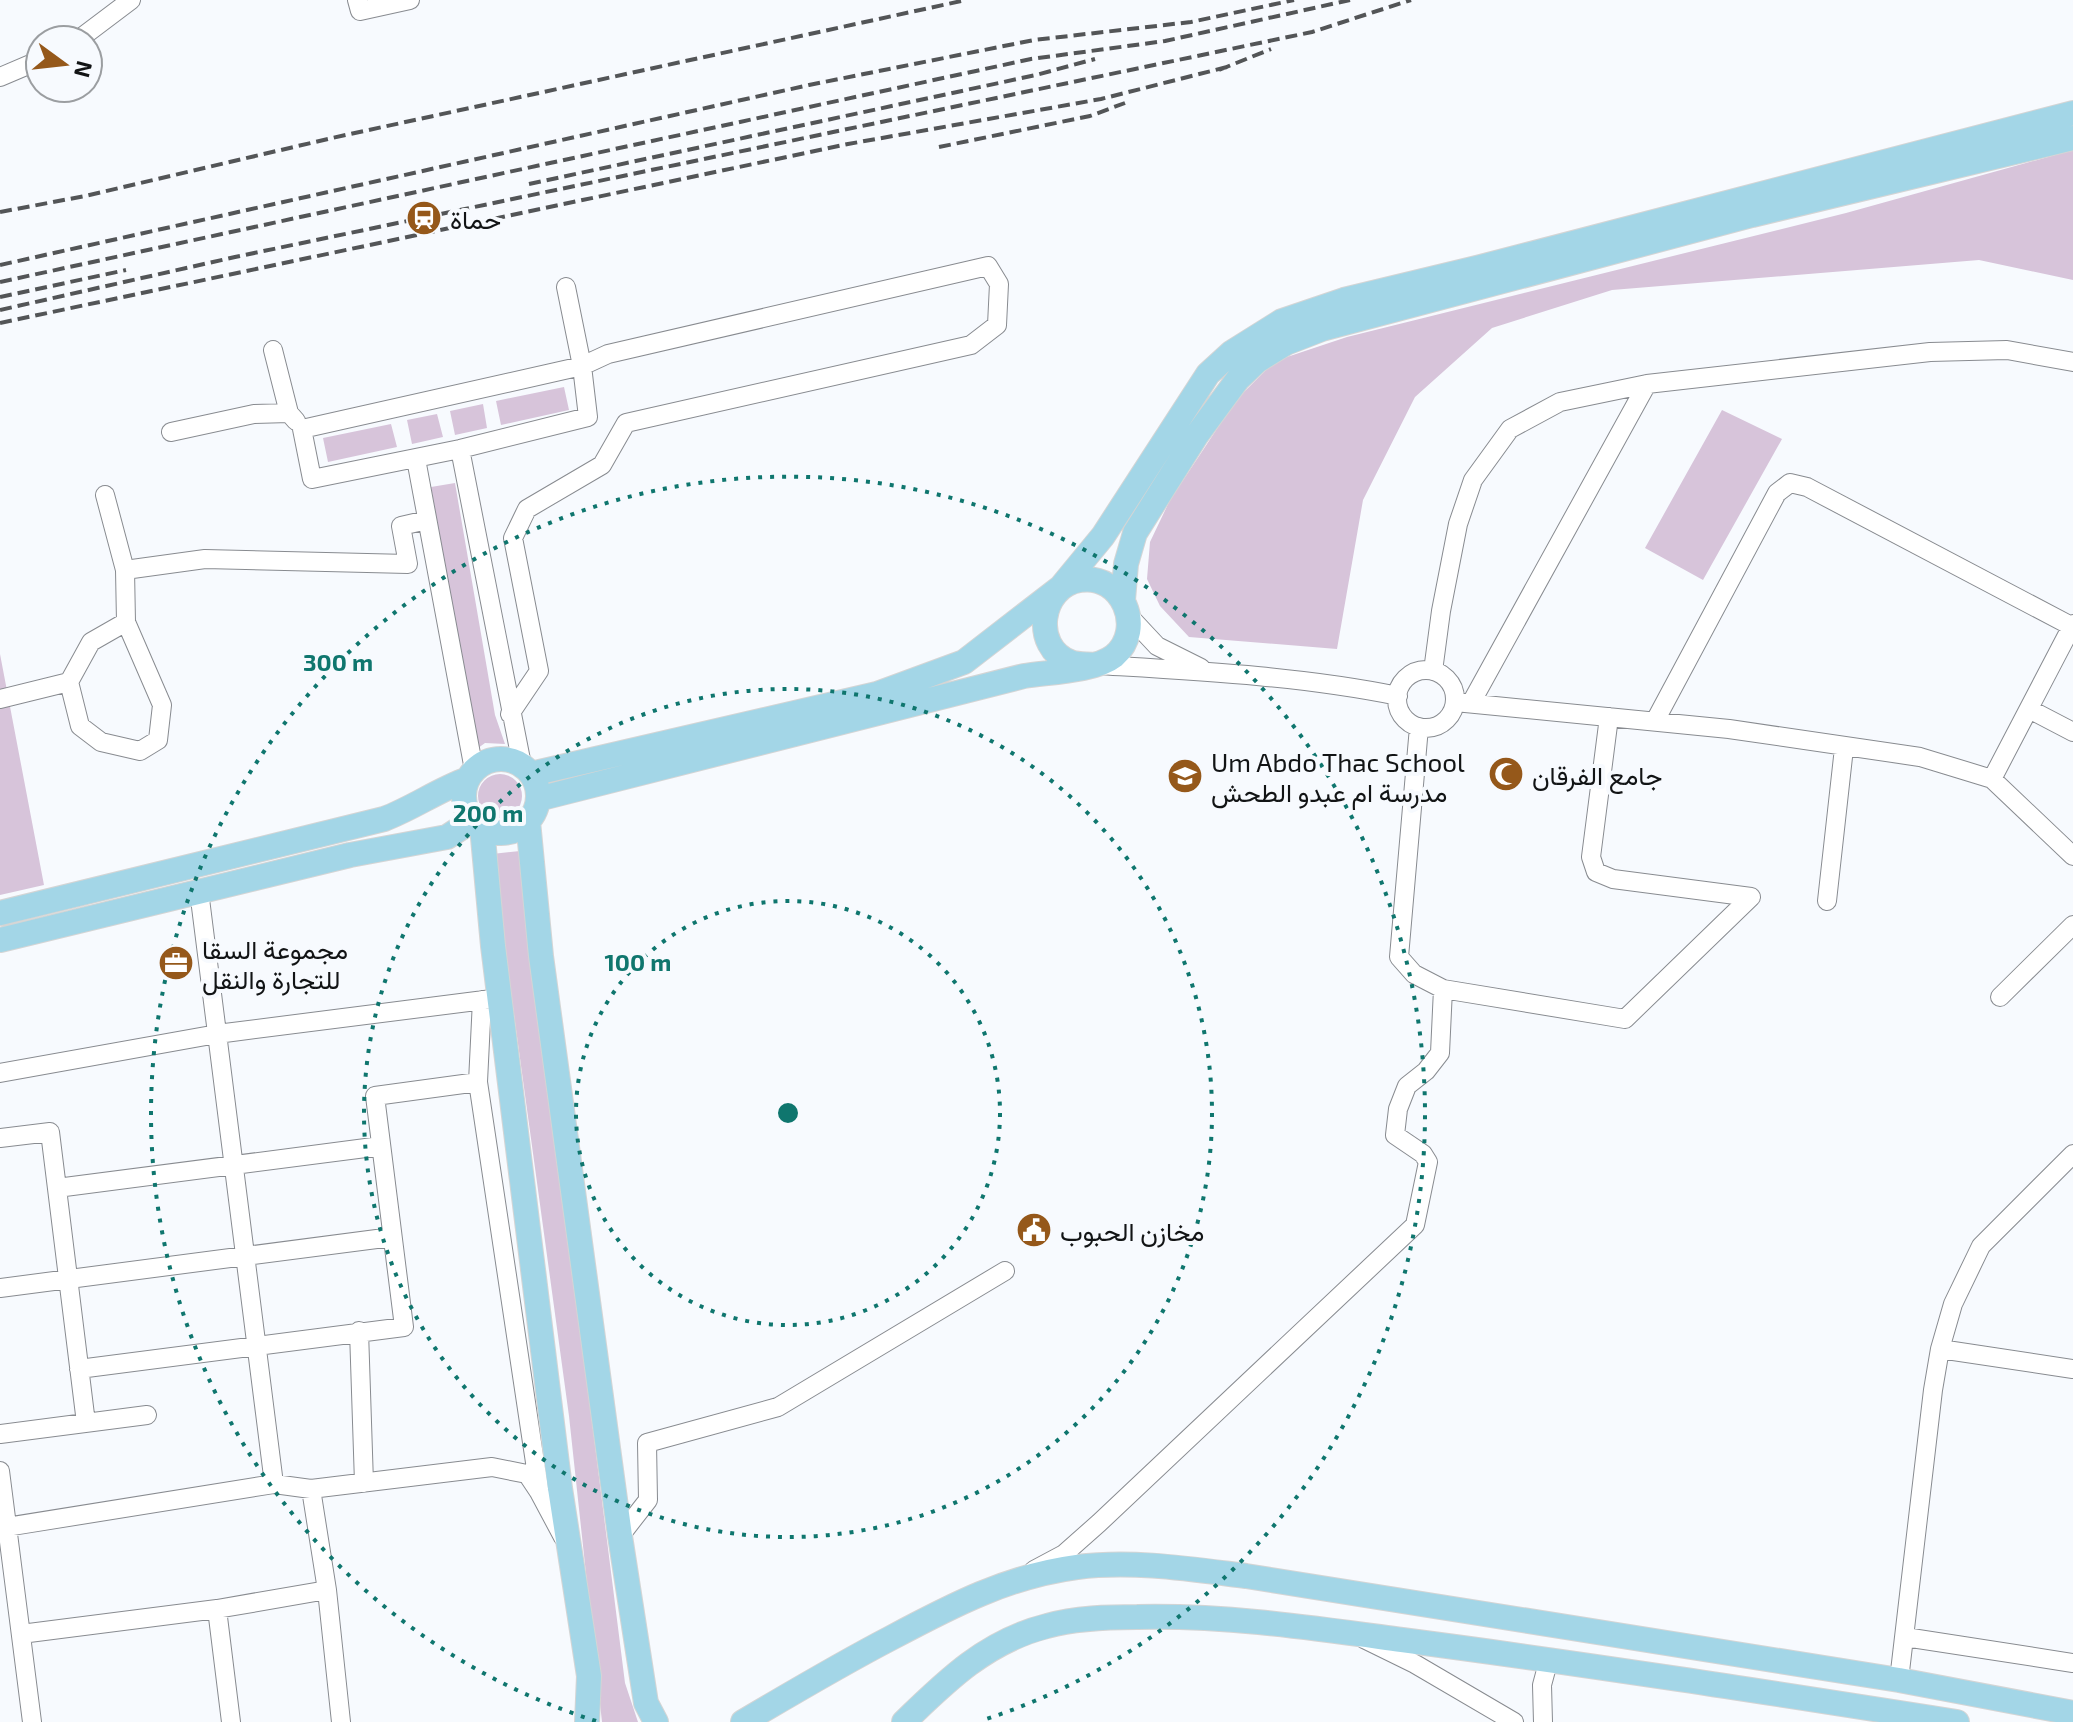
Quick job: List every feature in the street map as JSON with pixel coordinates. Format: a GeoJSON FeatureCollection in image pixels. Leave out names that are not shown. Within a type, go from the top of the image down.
{"type":"FeatureCollection","features":[{"type":"Feature","properties":{"kind":"main road"},"geometry":{"type":"LineString","coordinates":[[1095,665],[1072,663],[1059,656],[1047,640],[1043,621],[1048,604],[1103,536],[1208,374],[1231,353],[1282,321],[1344,300],[2073,113]]}},
{"type":"Feature","properties":{"kind":"main road"},"geometry":{"type":"LineString","coordinates":[[538,799],[1024,676],[1095,665],[1112,658],[1121,648],[1129,629],[1126,564],[1135,533],[1188,448],[1238,379],[1257,361],[1286,343],[1322,329],[1752,215],[2073,138]]}},
{"type":"Feature","properties":{"kind":"main road"},"geometry":{"type":"LineString","coordinates":[[526,769],[877,694],[964,662],[1061,587],[1080,580],[1098,581],[1112,588],[1126,608]]}},
{"type":"Feature","properties":{"kind":"main road"},"geometry":{"type":"LineString","coordinates":[[0,913],[384,819],[413,808],[471,775],[482,763],[502,758],[526,769],[535,782],[538,799],[535,811],[518,829],[506,833],[493,832],[477,824],[447,837],[350,855],[0,940]]}},
{"type":"Feature","properties":{"kind":"main road"},"geometry":{"type":"LineString","coordinates":[[471,775],[464,800],[477,824],[484,870],[491,999],[589,1676],[587,1722]]}},
{"type":"Feature","properties":{"kind":"main road"},"geometry":{"type":"LineString","coordinates":[[528,821],[541,956],[620,1536],[646,1703],[656,1722]]}},
{"type":"Feature","properties":{"kind":"main road"},"geometry":{"type":"LineString","coordinates":[[447,837],[463,848],[484,870]]}},
{"type":"Feature","properties":{"kind":"main road"},"geometry":{"type":"LineString","coordinates":[[743,1722],[822,1674],[939,1612],[1014,1580],[1078,1567],[1122,1565],[1177,1567],[1262,1578],[1899,1680],[2073,1713]]}},
{"type":"Feature","properties":{"kind":"main road"},"geometry":{"type":"LineString","coordinates":[[904,1722],[950,1677],[980,1655],[1013,1637],[1084,1619],[1178,1616],[1290,1624],[1549,1659],[1957,1722]]}},
{"type":"Feature","properties":{"kind":"street"},"geometry":{"type":"LineString","coordinates":[[99,24],[131,0]]}},
{"type":"Feature","properties":{"kind":"street"},"geometry":{"type":"LineString","coordinates":[[357,0],[360,11],[410,0]]}},
{"type":"Feature","properties":{"kind":"street"},"geometry":{"type":"LineString","coordinates":[[0,77],[24,67]]}},
{"type":"Feature","properties":{"kind":"street"},"geometry":{"type":"LineString","coordinates":[[302,429],[582,366],[608,354],[988,266],[999,284],[997,325],[971,345],[626,423],[602,465],[527,509],[513,538],[539,671],[510,714]]}},
{"type":"Feature","properties":{"kind":"street"},"geometry":{"type":"LineString","coordinates":[[273,350],[289,413],[302,429],[312,479],[416,459],[588,417],[582,366],[566,287]]}},
{"type":"Feature","properties":{"kind":"street"},"geometry":{"type":"LineString","coordinates":[[1433,671],[1458,524],[1473,480],[1510,429],[1560,402],[1647,384],[1930,352],[2007,350],[2073,362]]}},
{"type":"Feature","properties":{"kind":"street"},"geometry":{"type":"LineString","coordinates":[[1463,703],[1452,684],[1433,671],[1410,675],[1400,686],[1398,696],[1401,713],[1419,727],[1434,727],[1444,722],[1463,703],[1647,384]]}},
{"type":"Feature","properties":{"kind":"street"},"geometry":{"type":"LineString","coordinates":[[171,432],[254,414],[289,413]]}},
{"type":"Feature","properties":{"kind":"street"},"geometry":{"type":"LineString","coordinates":[[460,449],[510,714],[526,769]]}},
{"type":"Feature","properties":{"kind":"street"},"geometry":{"type":"LineString","coordinates":[[416,459],[471,775]]}},
{"type":"Feature","properties":{"kind":"street"},"geometry":{"type":"LineString","coordinates":[[1655,721],[1777,493],[1790,483],[1807,487],[2073,626],[1992,779]]}},
{"type":"Feature","properties":{"kind":"street"},"geometry":{"type":"LineString","coordinates":[[105,495],[125,570],[126,622],[162,705],[158,740],[140,751],[101,742],[80,726],[69,682],[91,642],[126,622]]}},
{"type":"Feature","properties":{"kind":"street"},"geometry":{"type":"LineString","coordinates":[[125,570],[205,559],[408,564],[401,526],[427,520]]}},
{"type":"Feature","properties":{"kind":"street"},"geometry":{"type":"LineString","coordinates":[[1126,608],[1157,646],[1207,671]]}},
{"type":"Feature","properties":{"kind":"street"},"geometry":{"type":"LineString","coordinates":[[1095,665],[1207,671],[1398,696]]}},
{"type":"Feature","properties":{"kind":"street"},"geometry":{"type":"LineString","coordinates":[[0,699],[69,682]]}},
{"type":"Feature","properties":{"kind":"street"},"geometry":{"type":"LineString","coordinates":[[1463,703],[1729,729],[1920,757],[1992,779],[2073,856]]}},
{"type":"Feature","properties":{"kind":"street"},"geometry":{"type":"LineString","coordinates":[[2029,709],[2073,732]]}},
{"type":"Feature","properties":{"kind":"street"},"geometry":{"type":"LineString","coordinates":[[1419,727],[1399,957],[1414,974],[1443,989],[1625,1019],[1751,897],[1613,879],[1596,872],[1591,857],[1609,717]]}},
{"type":"Feature","properties":{"kind":"street"},"geometry":{"type":"LineString","coordinates":[[1827,901],[1844,748]]}},
{"type":"Feature","properties":{"kind":"street"},"geometry":{"type":"LineString","coordinates":[[199,891],[274,1484]]}},
{"type":"Feature","properties":{"kind":"street"},"geometry":{"type":"LineString","coordinates":[[2000,997],[2073,925]]}},
{"type":"Feature","properties":{"kind":"street"},"geometry":{"type":"LineString","coordinates":[[1014,1580],[1064,1554],[1415,1225],[1428,1162],[1423,1154],[1395,1135],[1398,1109],[1407,1086],[1426,1071],[1440,1053],[1443,989]]}},
{"type":"Feature","properties":{"kind":"street"},"geometry":{"type":"LineString","coordinates":[[0,1073],[217,1034],[491,999],[478,1082],[539,1492]]}},
{"type":"Feature","properties":{"kind":"street"},"geometry":{"type":"LineString","coordinates":[[79,1369],[404,1327],[375,1096],[478,1082]]}},
{"type":"Feature","properties":{"kind":"street"},"geometry":{"type":"LineString","coordinates":[[0,1138],[50,1132],[86,1423]]}},
{"type":"Feature","properties":{"kind":"street"},"geometry":{"type":"LineString","coordinates":[[57,1188],[381,1146]]}},
{"type":"Feature","properties":{"kind":"street"},"geometry":{"type":"LineString","coordinates":[[1899,1680],[1923,1467],[1940,1349],[1953,1304],[1981,1246],[2073,1154]]}},
{"type":"Feature","properties":{"kind":"street"},"geometry":{"type":"LineString","coordinates":[[0,1288],[392,1237]]}},
{"type":"Feature","properties":{"kind":"street"},"geometry":{"type":"LineString","coordinates":[[620,1536],[648,1500],[647,1443],[778,1407],[1005,1271]]}},
{"type":"Feature","properties":{"kind":"street"},"geometry":{"type":"LineString","coordinates":[[359,1331],[364,1483]]}},
{"type":"Feature","properties":{"kind":"street"},"geometry":{"type":"LineString","coordinates":[[1940,1349],[2073,1369]]}},
{"type":"Feature","properties":{"kind":"street"},"geometry":{"type":"LineString","coordinates":[[0,1434],[147,1415]]}},
{"type":"Feature","properties":{"kind":"street"},"geometry":{"type":"LineString","coordinates":[[4,1527],[274,1484],[311,1489],[492,1467],[527,1474],[573,1556]]}},
{"type":"Feature","properties":{"kind":"street"},"geometry":{"type":"LineString","coordinates":[[0,1471],[4,1527],[32,1722]]}},
{"type":"Feature","properties":{"kind":"street"},"geometry":{"type":"LineString","coordinates":[[311,1489],[327,1590],[341,1722]]}},
{"type":"Feature","properties":{"kind":"street"},"geometry":{"type":"LineString","coordinates":[[21,1634],[217,1609],[327,1590]]}},
{"type":"Feature","properties":{"kind":"street"},"geometry":{"type":"LineString","coordinates":[[217,1609],[231,1722]]}},
{"type":"Feature","properties":{"kind":"street"},"geometry":{"type":"LineString","coordinates":[[1351,1633],[1415,1664],[1514,1722]]}},
{"type":"Feature","properties":{"kind":"street"},"geometry":{"type":"LineString","coordinates":[[1905,1637],[2073,1663]]}},
{"type":"Feature","properties":{"kind":"street"},"geometry":{"type":"LineString","coordinates":[[1543,1722],[1542,1685],[1549,1659]]}},
{"type":"Feature","properties":{"kind":"shaded area"},"geometry":{"type":"Polygon","coordinates":[[[2073,150],[2073,280],[1979,260],[1612,290],[1492,328],[1415,397],[1363,500],[1337,649],[1189,637],[1160,606],[1147,579],[1150,542],[1170,500],[1236,400],[1275,361],[1347,337],[1846,213],[2073,150]]]}},
{"type":"Feature","properties":{"kind":"shaded area"},"geometry":{"type":"Polygon","coordinates":[[[564,387],[569,410],[501,425],[496,401],[564,387]]]}},
{"type":"Feature","properties":{"kind":"shaded area"},"geometry":{"type":"Polygon","coordinates":[[[483,404],[487,428],[455,435],[450,411],[483,404]]]}},
{"type":"Feature","properties":{"kind":"shaded area"},"geometry":{"type":"Polygon","coordinates":[[[1722,410],[1782,439],[1703,580],[1645,548],[1722,410]]]}},
{"type":"Feature","properties":{"kind":"shaded area"},"geometry":{"type":"Polygon","coordinates":[[[437,414],[443,437],[412,444],[407,420],[437,414]]]}},
{"type":"Feature","properties":{"kind":"shaded area"},"geometry":{"type":"Polygon","coordinates":[[[391,424],[397,447],[328,462],[323,438],[391,424]]]}},
{"type":"Feature","properties":{"kind":"shaded area"},"geometry":{"type":"Polygon","coordinates":[[[455,483],[495,715],[505,744],[485,743],[474,751],[473,720],[431,487],[455,483]]]}},
{"type":"Feature","properties":{"kind":"shaded area"},"geometry":{"type":"Polygon","coordinates":[[[0,654],[44,885],[0,895],[0,654]]]}},
{"type":"Feature","properties":{"kind":"shaded area"},"geometry":{"type":"Polygon","coordinates":[[[500,774],[516,780],[522,796],[516,812],[500,818],[484,812],[478,796],[484,780],[500,774]]]}},
{"type":"Feature","properties":{"kind":"shaded area"},"geometry":{"type":"Polygon","coordinates":[[[520,851],[625,1683],[638,1722],[602,1722],[569,1416],[492,854],[520,851]]]}},
{"type":"Feature","properties":{"kind":"railway"},"geometry":{"type":"LineString","coordinates":[[0,212],[85,196],[332,138],[966,0]]}},
{"type":"Feature","properties":{"kind":"railway"},"geometry":{"type":"LineString","coordinates":[[0,265],[809,85],[1034,40],[1191,22],[1294,0]]}},
{"type":"Feature","properties":{"kind":"railway"},"geometry":{"type":"LineString","coordinates":[[0,282],[1031,59],[1165,41],[1350,0]]}},
{"type":"Feature","properties":{"kind":"railway"},"geometry":{"type":"LineString","coordinates":[[0,310],[235,257],[1312,32],[1411,0]]}},
{"type":"Feature","properties":{"kind":"railway"},"geometry":{"type":"LineString","coordinates":[[1219,70],[1271,49]]}},
{"type":"Feature","properties":{"kind":"railway"},"geometry":{"type":"LineString","coordinates":[[529,184],[1036,75],[1095,59]]}},
{"type":"Feature","properties":{"kind":"railway"},"geometry":{"type":"LineString","coordinates":[[0,323],[848,144],[1101,99],[1227,67]]}},
{"type":"Feature","properties":{"kind":"railway"},"geometry":{"type":"LineString","coordinates":[[939,147],[1090,116],[1125,103]]}},
{"type":"Feature","properties":{"kind":"railway"},"geometry":{"type":"LineString","coordinates":[[0,297],[126,270]]}},
{"type":"Feature","properties":{"kind":"place","name":"حماة"},"geometry":{"type":"Point","coordinates":[424,218]}},
{"type":"Feature","properties":{"kind":"place","name":"جامع الفرقان"},"geometry":{"type":"Point","coordinates":[1506,774]}},
{"type":"Feature","properties":{"kind":"place","name":"Um Abdo Thac School مدرسة ام عبدو الطحش"},"geometry":{"type":"Point","coordinates":[1185,776]}},
{"type":"Feature","properties":{"kind":"place","name":"مجموعة السقا للتجارة والنقل"},"geometry":{"type":"Point","coordinates":[176,963]}},
{"type":"Feature","properties":{"kind":"place","name":"مخازن الحبوب"},"geometry":{"type":"Point","coordinates":[1034,1230]}}]}
